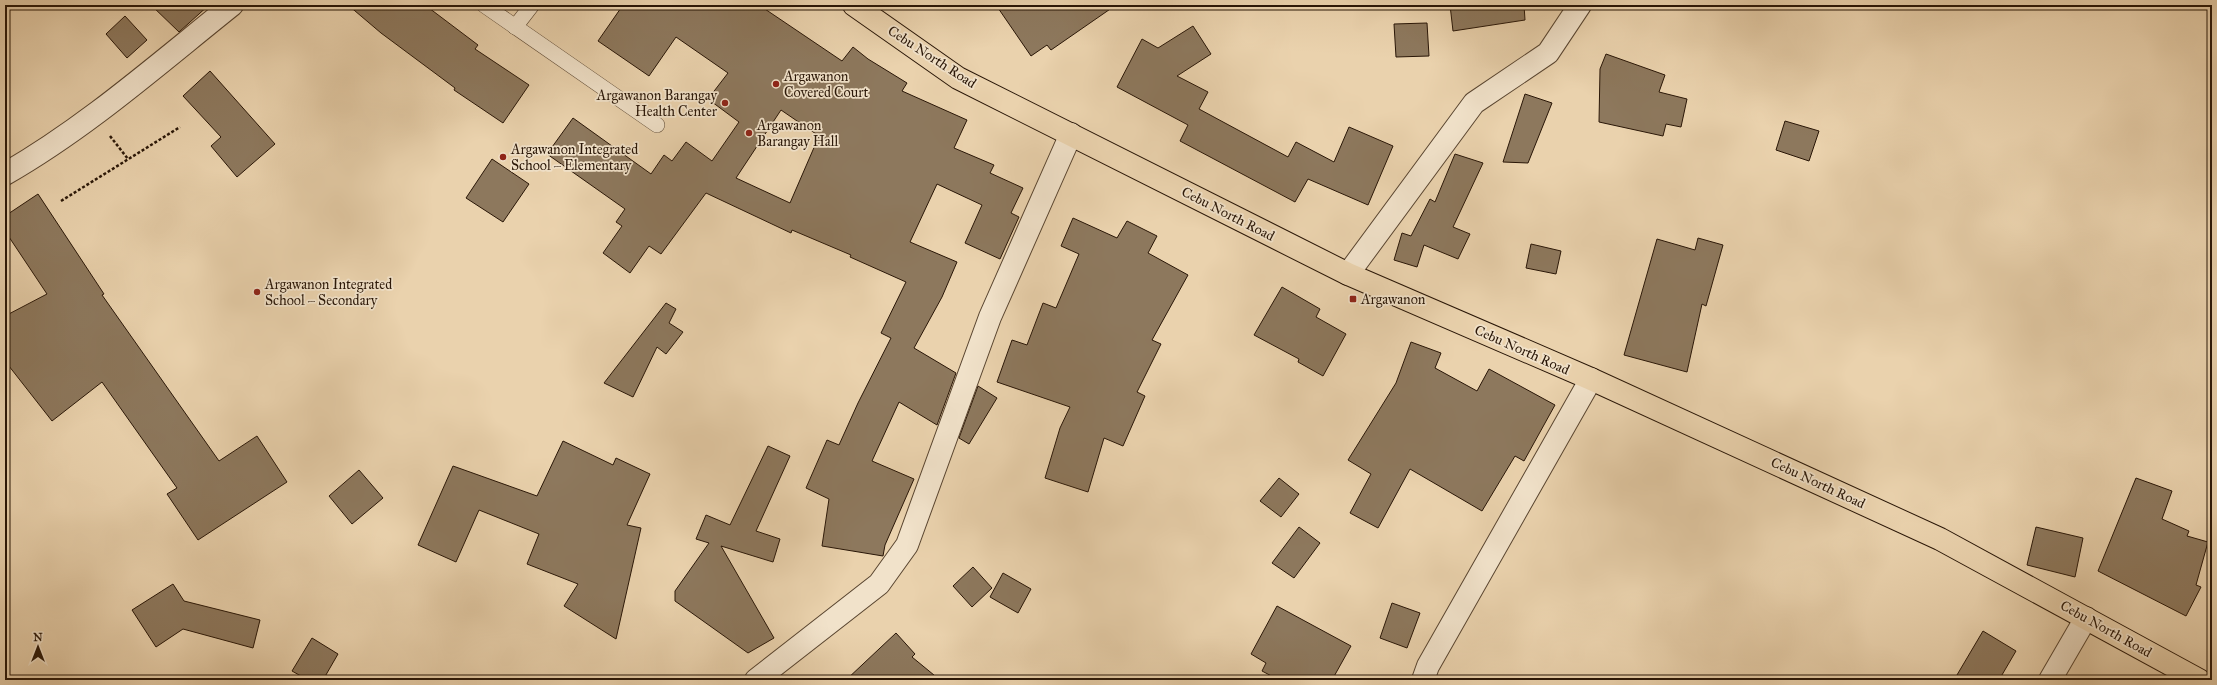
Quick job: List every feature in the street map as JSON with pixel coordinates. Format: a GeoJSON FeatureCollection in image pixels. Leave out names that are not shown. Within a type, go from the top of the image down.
{"type":"FeatureCollection","features":[{"type":"Feature","properties":{"kind":"highway","name":"Cebu North Road"},"geometry":{"type":"LineString","coordinates":[[854,5],[958,78],[1348,274],[1591,379],[1940,539],[2199,680]]}},
{"type":"Feature","properties":{"kind":"street"},"geometry":{"type":"LineString","coordinates":[[5,174],[46,150],[94,115],[232,5]]}},
{"type":"Feature","properties":{"kind":"street"},"geometry":{"type":"LineString","coordinates":[[1348,274],[1474,103],[1548,53],[1580,5]]}},
{"type":"Feature","properties":{"kind":"street"},"geometry":{"type":"LineString","coordinates":[[756,680],[879,584],[907,546],[990,317],[1071,134]]}},
{"type":"Feature","properties":{"kind":"street"},"geometry":{"type":"LineString","coordinates":[[1423,680],[1428,666],[1591,379]]}},
{"type":"Feature","properties":{"kind":"street"},"geometry":{"type":"LineString","coordinates":[[2050,680],[2086,618]]}},
{"type":"Feature","properties":{"kind":"lane"},"geometry":{"type":"LineString","coordinates":[[484,5],[657,125]]}},
{"type":"Feature","properties":{"kind":"lane"},"geometry":{"type":"LineString","coordinates":[[515,27],[532,5]]}},
{"type":"Feature","properties":{"kind":"path"},"geometry":{"type":"LineString","coordinates":[[61,201],[180,127]]}},
{"type":"Feature","properties":{"kind":"building"},"geometry":{"type":"Polygon","coordinates":[[[151,5],[209,5],[179,32],[151,5]]]}},
{"type":"Feature","properties":{"kind":"building"},"geometry":{"type":"Polygon","coordinates":[[[348,5],[425,5],[478,45],[475,49],[529,85],[503,123],[454,90],[455,88],[381,33],[348,5]]]}},
{"type":"Feature","properties":{"kind":"building"},"geometry":{"type":"Polygon","coordinates":[[[623,5],[759,5],[842,61],[853,47],[868,59],[907,83],[902,91],[967,120],[954,148],[994,165],[990,173],[1023,188],[1011,213],[1019,217],[1000,259],[965,243],[982,205],[937,184],[910,242],[957,262],[942,297],[914,348],[956,373],[937,425],[899,402],[872,461],[914,479],[885,545],[883,556],[822,546],[829,499],[806,488],[827,440],[839,445],[858,403],[891,338],[881,333],[906,282],[850,257],[851,255],[792,230],[791,233],[706,193],[661,254],[649,246],[630,273],[603,253],[622,226],[616,222],[625,209],[547,154],[573,118],[651,174],[664,155],[672,161],[686,142],[712,161],[739,122],[708,99],[728,73],[676,37],[649,76],[598,41],[623,5]],[[781,110],[736,178],[790,203],[819,136],[781,110]]]}},
{"type":"Feature","properties":{"kind":"building"},"geometry":{"type":"Polygon","coordinates":[[[996,5],[1116,5],[1051,50],[1047,45],[1031,56],[996,5]]]}},
{"type":"Feature","properties":{"kind":"building"},"geometry":{"type":"Polygon","coordinates":[[[1450,5],[1524,5],[1525,20],[1453,31],[1450,5]]]}},
{"type":"Feature","properties":{"kind":"building"},"geometry":{"type":"Polygon","coordinates":[[[125,16],[147,40],[127,58],[106,34],[125,16]]]}},
{"type":"Feature","properties":{"kind":"building"},"geometry":{"type":"Polygon","coordinates":[[[1427,23],[1429,56],[1396,57],[1394,24],[1427,23]]]}},
{"type":"Feature","properties":{"kind":"building"},"geometry":{"type":"Polygon","coordinates":[[[1193,26],[1211,54],[1177,76],[1208,92],[1199,109],[1288,157],[1296,142],[1334,162],[1349,127],[1393,146],[1368,205],[1308,179],[1295,202],[1180,141],[1188,125],[1117,87],[1142,39],[1158,48],[1193,26]]]}},
{"type":"Feature","properties":{"kind":"building"},"geometry":{"type":"Polygon","coordinates":[[[1606,54],[1665,75],[1659,92],[1687,99],[1681,127],[1666,124],[1663,136],[1599,122],[1600,69],[1606,54]]]}},
{"type":"Feature","properties":{"kind":"building"},"geometry":{"type":"Polygon","coordinates":[[[210,71],[275,144],[237,177],[211,146],[221,137],[183,96],[210,71]]]}},
{"type":"Feature","properties":{"kind":"building"},"geometry":{"type":"Polygon","coordinates":[[[1525,94],[1552,103],[1528,163],[1503,162],[1525,94]]]}},
{"type":"Feature","properties":{"kind":"building"},"geometry":{"type":"Polygon","coordinates":[[[1785,121],[1819,131],[1809,161],[1776,150],[1785,121]]]}},
{"type":"Feature","properties":{"kind":"building"},"geometry":{"type":"Polygon","coordinates":[[[1455,154],[1483,163],[1453,227],[1470,234],[1458,259],[1424,245],[1417,267],[1394,260],[1402,233],[1411,236],[1430,199],[1435,202],[1455,154]]]}},
{"type":"Feature","properties":{"kind":"building"},"geometry":{"type":"Polygon","coordinates":[[[492,159],[529,184],[503,222],[466,198],[492,159]]]}},
{"type":"Feature","properties":{"kind":"building"},"geometry":{"type":"Polygon","coordinates":[[[38,194],[104,294],[102,295],[219,461],[257,436],[287,482],[198,540],[167,494],[177,488],[102,382],[52,421],[5,361],[5,316],[47,294],[5,231],[5,216],[38,194]]]}},
{"type":"Feature","properties":{"kind":"building"},"geometry":{"type":"Polygon","coordinates":[[[1073,218],[1117,238],[1127,221],[1157,236],[1148,253],[1188,275],[1152,340],[1161,344],[1137,392],[1145,396],[1123,446],[1104,438],[1088,492],[1045,478],[1060,428],[1070,407],[997,382],[1012,340],[1027,345],[1043,303],[1056,308],[1079,254],[1061,246],[1073,218]]]}},
{"type":"Feature","properties":{"kind":"building"},"geometry":{"type":"Polygon","coordinates":[[[1698,238],[1723,245],[1706,306],[1702,304],[1687,372],[1624,355],[1657,239],[1695,250],[1698,238]]]}},
{"type":"Feature","properties":{"kind":"building"},"geometry":{"type":"Polygon","coordinates":[[[1531,244],[1561,251],[1556,274],[1526,268],[1531,244]]]}},
{"type":"Feature","properties":{"kind":"building"},"geometry":{"type":"Polygon","coordinates":[[[1282,287],[1320,309],[1316,317],[1346,334],[1323,376],[1298,362],[1299,359],[1254,335],[1282,287]]]}},
{"type":"Feature","properties":{"kind":"building"},"geometry":{"type":"Polygon","coordinates":[[[666,303],[676,309],[669,323],[683,332],[666,354],[657,347],[633,397],[604,383],[666,303]]]}},
{"type":"Feature","properties":{"kind":"building"},"geometry":{"type":"Polygon","coordinates":[[[1411,342],[1441,353],[1435,368],[1477,391],[1489,369],[1555,405],[1524,461],[1515,456],[1482,511],[1410,469],[1378,528],[1350,513],[1371,474],[1348,460],[1396,383],[1411,342]]]}},
{"type":"Feature","properties":{"kind":"building"},"geometry":{"type":"Polygon","coordinates":[[[978,386],[997,398],[969,444],[959,438],[978,386]]]}},
{"type":"Feature","properties":{"kind":"building"},"geometry":{"type":"Polygon","coordinates":[[[563,441],[613,465],[616,458],[650,474],[627,525],[641,528],[616,639],[564,606],[578,584],[527,564],[539,534],[479,510],[456,562],[418,545],[453,466],[537,496],[563,441]]]}},
{"type":"Feature","properties":{"kind":"building"},"geometry":{"type":"Polygon","coordinates":[[[768,446],[790,456],[756,531],[780,539],[773,562],[721,546],[774,638],[748,653],[675,601],[675,591],[709,543],[696,539],[706,515],[730,525],[768,446]]]}},
{"type":"Feature","properties":{"kind":"building"},"geometry":{"type":"Polygon","coordinates":[[[359,470],[383,498],[352,524],[329,496],[359,470]]]}},
{"type":"Feature","properties":{"kind":"building"},"geometry":{"type":"Polygon","coordinates":[[[1279,478],[1299,494],[1281,517],[1260,501],[1279,478]]]}},
{"type":"Feature","properties":{"kind":"building"},"geometry":{"type":"Polygon","coordinates":[[[2136,478],[2172,491],[2162,519],[2189,531],[2187,536],[2208,542],[2196,585],[2201,587],[2186,616],[2098,571],[2136,478]]]}},
{"type":"Feature","properties":{"kind":"building"},"geometry":{"type":"Polygon","coordinates":[[[1299,527],[1320,543],[1294,578],[1272,563],[1299,527]]]}},
{"type":"Feature","properties":{"kind":"building"},"geometry":{"type":"Polygon","coordinates":[[[2036,527],[2083,538],[2075,577],[2027,565],[2036,527]]]}},
{"type":"Feature","properties":{"kind":"building"},"geometry":{"type":"Polygon","coordinates":[[[973,567],[992,588],[972,607],[953,586],[973,567]]]}},
{"type":"Feature","properties":{"kind":"building"},"geometry":{"type":"Polygon","coordinates":[[[1003,573],[1031,589],[1018,613],[990,597],[1003,573]]]}},
{"type":"Feature","properties":{"kind":"building"},"geometry":{"type":"Polygon","coordinates":[[[173,584],[184,601],[260,620],[253,648],[183,629],[156,647],[132,610],[173,584]]]}},
{"type":"Feature","properties":{"kind":"building"},"geometry":{"type":"Polygon","coordinates":[[[1392,603],[1420,613],[1407,648],[1380,638],[1392,603]]]}},
{"type":"Feature","properties":{"kind":"building"},"geometry":{"type":"Polygon","coordinates":[[[1277,606],[1351,646],[1332,680],[1279,680],[1262,671],[1266,663],[1251,654],[1277,606]]]}},
{"type":"Feature","properties":{"kind":"building"},"geometry":{"type":"Polygon","coordinates":[[[1983,631],[2016,651],[1999,680],[1954,680],[1983,631]]]}},
{"type":"Feature","properties":{"kind":"building"},"geometry":{"type":"Polygon","coordinates":[[[896,633],[915,654],[912,657],[940,680],[846,680],[896,633]]]}},
{"type":"Feature","properties":{"kind":"building"},"geometry":{"type":"Polygon","coordinates":[[[312,638],[338,654],[323,680],[308,680],[292,671],[312,638]]]}},
{"type":"Feature","properties":{"kind":"place","name":"Argawanon Covered Court"},"geometry":{"type":"Point","coordinates":[776,84]}},
{"type":"Feature","properties":{"kind":"place","name":"Argawanon Barangay Health Center"},"geometry":{"type":"Point","coordinates":[725,103]}},
{"type":"Feature","properties":{"kind":"place","name":"Argawanon Barangay Hall"},"geometry":{"type":"Point","coordinates":[749,133]}},
{"type":"Feature","properties":{"kind":"place","name":"Argawanon Integrated School – Elementary"},"geometry":{"type":"Point","coordinates":[503,157]}},
{"type":"Feature","properties":{"kind":"place","name":"Argawanon Integrated School – Secondary"},"geometry":{"type":"Point","coordinates":[257,292]}},
{"type":"Feature","properties":{"kind":"place","name":"Argawanon"},"geometry":{"type":"Point","coordinates":[1353,299]}}]}
